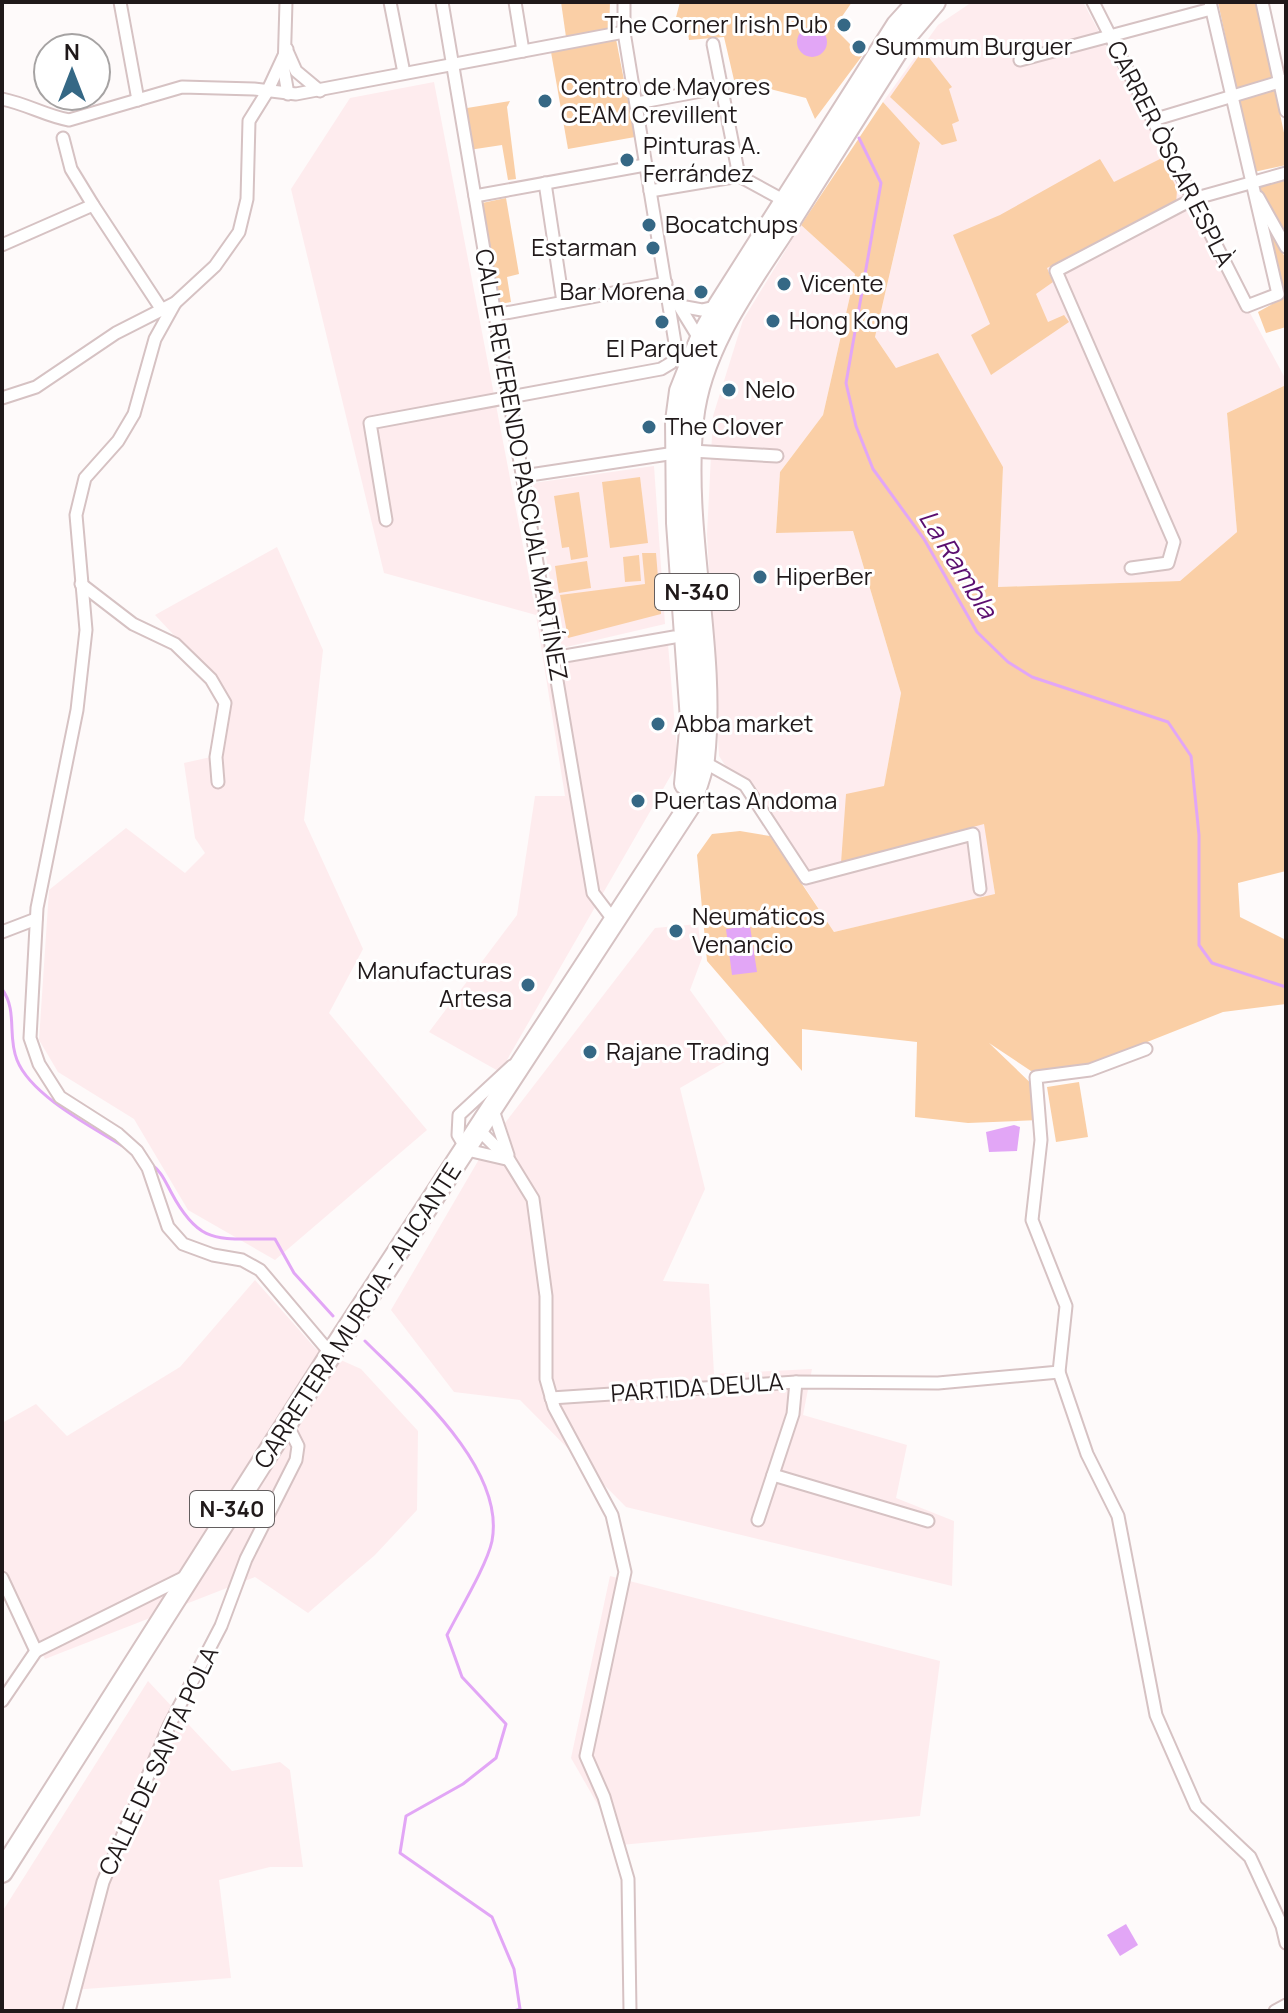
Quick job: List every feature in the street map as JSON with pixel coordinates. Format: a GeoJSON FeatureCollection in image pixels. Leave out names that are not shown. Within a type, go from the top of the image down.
{"type":"FeatureCollection","features":[{"type":"Feature","properties":{"kind":"highway","name":"N-340"},"geometry":{"type":"LineString","coordinates":[[664,843],[682,804],[689,760],[683,615],[683,452],[689,390],[719,305],[897,25],[918,2]]}},
{"type":"Feature","properties":{"kind":"highway","name":"N-340"},"geometry":{"type":"LineString","coordinates":[[710,336],[908,34],[935,2]]}},
{"type":"Feature","properties":{"kind":"highway","name":"N-340"},"geometry":{"type":"LineString","coordinates":[[664,843],[690,805],[704,762],[706,720],[692,526],[683,452]]}},
{"type":"Feature","properties":{"kind":"highway","name":"CARRETERA MURCIA - ALICANTE"},"geometry":{"type":"LineString","coordinates":[[2,1872],[331,1354],[467,1150],[664,843]]}},
{"type":"Feature","properties":{"kind":"street"},"geometry":{"type":"LineString","coordinates":[[120,2],[138,100]]}},
{"type":"Feature","properties":{"kind":"street"},"geometry":{"type":"LineString","coordinates":[[286,2],[284,71],[292,94]]}},
{"type":"Feature","properties":{"kind":"street"},"geometry":{"type":"LineString","coordinates":[[390,2],[404,73]]}},
{"type":"Feature","properties":{"kind":"street","name":"CALLE REVERENDO PASCUAL MARTÍNEZ"},"geometry":{"type":"LineString","coordinates":[[442,2],[593,893],[615,922]]}},
{"type":"Feature","properties":{"kind":"street"},"geometry":{"type":"LineString","coordinates":[[515,2],[523,51]]}},
{"type":"Feature","properties":{"kind":"street"},"geometry":{"type":"LineString","coordinates":[[626,2],[624,32],[645,165],[677,354],[689,390]]}},
{"type":"Feature","properties":{"kind":"street","name":"CARRER ÒSCAR ESPLÀ"},"geometry":{"type":"LineString","coordinates":[[1093,2],[1247,306],[1278,294],[1249,183]]}},
{"type":"Feature","properties":{"kind":"street"},"geometry":{"type":"LineString","coordinates":[[1262,2],[1283,81],[1286,111]]}},
{"type":"Feature","properties":{"kind":"street"},"geometry":{"type":"LineString","coordinates":[[1020,60],[1210,6],[1249,183],[1286,247]]}},
{"type":"Feature","properties":{"kind":"street"},"geometry":{"type":"LineString","coordinates":[[2,99],[30,105],[53,117],[69,120],[182,87],[292,94],[320,91],[624,32]]}},
{"type":"Feature","properties":{"kind":"street"},"geometry":{"type":"LineString","coordinates":[[713,44],[739,176]]}},
{"type":"Feature","properties":{"kind":"street"},"geometry":{"type":"LineString","coordinates":[[287,49],[296,71],[320,91]]}},
{"type":"Feature","properties":{"kind":"street"},"geometry":{"type":"LineString","coordinates":[[2,398],[36,387],[116,333],[175,303],[215,266],[239,232],[247,199],[249,121],[287,49]]}},
{"type":"Feature","properties":{"kind":"street"},"geometry":{"type":"LineString","coordinates":[[292,94],[296,71]]}},
{"type":"Feature","properties":{"kind":"street"},"geometry":{"type":"LineString","coordinates":[[1153,120],[1283,81]]}},
{"type":"Feature","properties":{"kind":"street"},"geometry":{"type":"LineString","coordinates":[[637,103],[723,87]]}},
{"type":"Feature","properties":{"kind":"street"},"geometry":{"type":"LineString","coordinates":[[63,138],[71,169],[162,310]]}},
{"type":"Feature","properties":{"kind":"street"},"geometry":{"type":"LineString","coordinates":[[475,196],[645,165]]}},
{"type":"Feature","properties":{"kind":"street"},"geometry":{"type":"LineString","coordinates":[[1131,568],[1168,563],[1174,542],[1056,271],[1193,199],[1286,173]]}},
{"type":"Feature","properties":{"kind":"street"},"geometry":{"type":"LineString","coordinates":[[650,191],[739,176],[785,201]]}},
{"type":"Feature","properties":{"kind":"street"},"geometry":{"type":"LineString","coordinates":[[545,183],[563,302]]}},
{"type":"Feature","properties":{"kind":"street"},"geometry":{"type":"LineString","coordinates":[[2,245],[93,205]]}},
{"type":"Feature","properties":{"kind":"street"},"geometry":{"type":"LineString","coordinates":[[666,283],[680,306],[710,336]]}},
{"type":"Feature","properties":{"kind":"street"},"geometry":{"type":"LineString","coordinates":[[495,315],[666,283]]}},
{"type":"Feature","properties":{"kind":"street"},"geometry":{"type":"LineString","coordinates":[[175,303],[155,339],[134,414],[118,441],[85,478],[76,515],[86,630],[77,710],[36,919],[30,1038],[39,1064],[60,1097],[118,1134],[137,1151],[148,1168],[168,1227],[183,1244],[213,1255],[242,1260],[260,1270],[331,1354]]}},
{"type":"Feature","properties":{"kind":"street"},"geometry":{"type":"LineString","coordinates":[[680,306],[702,310],[719,305]]}},
{"type":"Feature","properties":{"kind":"street"},"geometry":{"type":"LineString","coordinates":[[674,327],[690,340],[710,336]]}},
{"type":"Feature","properties":{"kind":"street"},"geometry":{"type":"LineString","coordinates":[[386,520],[370,423],[661,369],[671,363],[677,354]]}},
{"type":"Feature","properties":{"kind":"street"},"geometry":{"type":"LineString","coordinates":[[523,476],[683,452],[777,456]]}},
{"type":"Feature","properties":{"kind":"street"},"geometry":{"type":"LineString","coordinates":[[81,584],[133,624],[175,644],[211,679],[225,703],[216,757],[218,782]]}},
{"type":"Feature","properties":{"kind":"street"},"geometry":{"type":"LineString","coordinates":[[683,615],[674,637],[679,650],[686,655]]}},
{"type":"Feature","properties":{"kind":"street"},"geometry":{"type":"LineString","coordinates":[[553,658],[674,637]]}},
{"type":"Feature","properties":{"kind":"street"},"geometry":{"type":"LineString","coordinates":[[704,762],[745,785],[806,878],[973,834],[980,889]]}},
{"type":"Feature","properties":{"kind":"street"},"geometry":{"type":"LineString","coordinates":[[2,932],[36,919]]}},
{"type":"Feature","properties":{"kind":"street"},"geometry":{"type":"LineString","coordinates":[[509,1160],[467,1150],[458,1135],[459,1115],[532,1046]]}},
{"type":"Feature","properties":{"kind":"street"},"geometry":{"type":"LineString","coordinates":[[1146,1049],[1090,1070],[1036,1077],[1041,1140],[1032,1220],[1066,1306],[1059,1372],[1087,1454],[1118,1516],[1156,1715],[1196,1806],[1250,1857],[1282,1926],[1286,1943]]}},
{"type":"Feature","properties":{"kind":"street"},"geometry":{"type":"LineString","coordinates":[[492,1107],[509,1160]]}},
{"type":"Feature","properties":{"kind":"street"},"geometry":{"type":"LineString","coordinates":[[479,1130],[509,1160],[533,1199],[546,1296],[546,1379],[551,1398],[612,1515],[625,1572],[586,1756],[604,1797],[628,1879],[630,2011]]}},
{"type":"Feature","properties":{"kind":"street"},"geometry":{"type":"LineString","coordinates":[[796,1382],[938,1383],[1059,1372]]}},
{"type":"Feature","properties":{"kind":"street","name":"PARTIDA DEULA"},"geometry":{"type":"LineString","coordinates":[[551,1398],[796,1382],[793,1414],[758,1520]]}},
{"type":"Feature","properties":{"kind":"street","name":"CALLE DE SANTA POLA"},"geometry":{"type":"LineString","coordinates":[[69,2011],[103,1882],[169,1726],[221,1626],[246,1559],[296,1460],[298,1446],[287,1424]]}},
{"type":"Feature","properties":{"kind":"street"},"geometry":{"type":"LineString","coordinates":[[773,1475],[928,1521]]}},
{"type":"Feature","properties":{"kind":"street"},"geometry":{"type":"LineString","coordinates":[[2,1701],[36,1651],[191,1574]]}},
{"type":"Feature","properties":{"kind":"street"},"geometry":{"type":"LineString","coordinates":[[2,1578],[36,1651]]}},
{"type":"Feature","properties":{"kind":"street"},"geometry":{"type":"LineString","coordinates":[[1275,2011],[1286,2005]]}},
{"type":"Feature","properties":{"kind":"shaded area"},"geometry":{"type":"Polygon","coordinates":[[[561,2],[610,2],[609,30],[566,37],[561,2]]]}},
{"type":"Feature","properties":{"kind":"shaded area"},"geometry":{"type":"Polygon","coordinates":[[[680,2],[852,2],[834,28],[862,56],[815,119],[806,98],[734,80],[724,37],[689,40],[687,26],[674,25],[680,2]]]}},
{"type":"Feature","properties":{"kind":"shaded area"},"geometry":{"type":"Polygon","coordinates":[[[972,2],[1083,2],[1286,380],[1286,385],[1227,413],[1237,532],[1180,581],[998,587],[1003,467],[896,368],[875,337],[920,144],[883,102],[938,25],[972,2]]]}},
{"type":"Feature","properties":{"kind":"shaded area"},"geometry":{"type":"Polygon","coordinates":[[[1218,2],[1256,2],[1286,142],[1286,165],[1254,172],[1218,2]]]}},
{"type":"Feature","properties":{"kind":"shaded area"},"geometry":{"type":"Polygon","coordinates":[[[812,27],[823,31],[827,42],[823,53],[812,57],[801,53],[797,42],[801,31],[812,27]]]}},
{"type":"Feature","properties":{"kind":"shaded area"},"geometry":{"type":"Polygon","coordinates":[[[616,39],[635,137],[568,149],[551,52],[616,39]]]}},
{"type":"Feature","properties":{"kind":"shaded area"},"geometry":{"type":"Polygon","coordinates":[[[923,50],[952,87],[949,89],[959,121],[952,124],[957,141],[942,145],[890,97],[923,50]]]}},
{"type":"Feature","properties":{"kind":"shaded area"},"geometry":{"type":"Polygon","coordinates":[[[434,82],[533,598],[562,664],[668,644],[678,763],[500,1072],[429,1032],[517,915],[535,796],[565,796],[536,615],[384,573],[291,189],[350,98],[434,82]]]}},
{"type":"Feature","properties":{"kind":"shaded area"},"geometry":{"type":"Polygon","coordinates":[[[510,101],[507,107],[516,179],[508,180],[502,145],[469,150],[461,109],[510,101]]]}},
{"type":"Feature","properties":{"kind":"shaded area"},"geometry":{"type":"Polygon","coordinates":[[[883,102],[920,143],[875,337],[896,368],[938,353],[1003,467],[998,587],[1180,581],[1237,532],[1227,413],[1286,385],[1286,871],[1238,883],[1240,917],[1286,940],[1286,1004],[1223,1012],[1089,1065],[1031,1071],[989,1043],[1040,1092],[1039,1120],[968,1123],[915,1117],[917,1042],[802,1029],[802,1071],[707,961],[697,855],[712,834],[740,831],[770,836],[834,932],[995,894],[984,824],[841,863],[846,794],[884,786],[901,693],[853,531],[776,533],[780,472],[823,415],[855,274],[801,225],[883,102]]]}},
{"type":"Feature","properties":{"kind":"shaded area"},"geometry":{"type":"Polygon","coordinates":[[[1162,158],[1177,189],[1176,206],[1047,268],[1053,282],[1036,294],[1048,322],[1064,315],[1069,322],[991,375],[971,335],[990,324],[953,235],[1000,215],[1100,159],[1114,182],[1162,158]]]}},
{"type":"Feature","properties":{"kind":"shaded area"},"geometry":{"type":"Polygon","coordinates":[[[1286,180],[1286,237],[1257,188],[1286,180]]]}},
{"type":"Feature","properties":{"kind":"shaded area"},"geometry":{"type":"Polygon","coordinates":[[[506,198],[519,274],[507,277],[511,302],[499,304],[482,203],[506,198]]]}},
{"type":"Feature","properties":{"kind":"shaded area"},"geometry":{"type":"Polygon","coordinates":[[[1260,213],[1286,259],[1286,327],[1266,333],[1258,312],[1283,298],[1260,213]]]}},
{"type":"Feature","properties":{"kind":"shaded area"},"geometry":{"type":"Polygon","coordinates":[[[801,225],[855,274],[823,415],[780,472],[776,532],[853,531],[901,693],[884,786],[842,863],[985,823],[995,895],[834,932],[719,756],[707,534],[713,416],[743,320],[801,225]]]}},
{"type":"Feature","properties":{"kind":"shaded area"},"geometry":{"type":"Polygon","coordinates":[[[654,466],[665,624],[562,648],[533,483],[654,466]]]}},
{"type":"Feature","properties":{"kind":"shaded area"},"geometry":{"type":"Polygon","coordinates":[[[640,477],[648,543],[610,548],[602,482],[640,477]]]}},
{"type":"Feature","properties":{"kind":"shaded area"},"geometry":{"type":"Polygon","coordinates":[[[579,492],[588,557],[571,560],[569,547],[562,548],[554,496],[579,492]]]}},
{"type":"Feature","properties":{"kind":"shaded area"},"geometry":{"type":"Polygon","coordinates":[[[277,547],[323,650],[304,820],[363,949],[329,1013],[427,1130],[275,1260],[188,1210],[134,1119],[58,1072],[39,1040],[49,890],[126,828],[185,873],[205,853],[195,838],[184,763],[211,757],[218,708],[217,681],[155,615],[277,547]]]}},
{"type":"Feature","properties":{"kind":"shaded area"},"geometry":{"type":"Polygon","coordinates":[[[642,553],[656,553],[661,614],[568,638],[560,595],[645,584],[642,553]]]}},
{"type":"Feature","properties":{"kind":"shaded area"},"geometry":{"type":"Polygon","coordinates":[[[639,555],[641,581],[625,582],[623,557],[639,555]]]}},
{"type":"Feature","properties":{"kind":"shaded area"},"geometry":{"type":"Polygon","coordinates":[[[587,561],[591,588],[559,593],[555,566],[587,561]]]}},
{"type":"Feature","properties":{"kind":"shaded area"},"geometry":{"type":"Polygon","coordinates":[[[698,924],[702,958],[690,990],[737,1055],[680,1088],[705,1189],[663,1281],[709,1284],[714,1374],[812,1369],[803,1415],[907,1445],[896,1498],[954,1521],[952,1586],[626,1507],[520,1400],[454,1392],[391,1310],[485,1149],[655,928],[698,924]]]}},
{"type":"Feature","properties":{"kind":"shaded area"},"geometry":{"type":"Polygon","coordinates":[[[750,926],[757,972],[732,975],[726,929],[750,926]]]}},
{"type":"Feature","properties":{"kind":"shaded area"},"geometry":{"type":"Polygon","coordinates":[[[1079,1082],[1088,1137],[1056,1142],[1047,1087],[1079,1082]]]}},
{"type":"Feature","properties":{"kind":"shaded area"},"geometry":{"type":"Polygon","coordinates":[[[1014,1125],[1020,1127],[1017,1151],[989,1152],[986,1132],[1014,1125]]]}},
{"type":"Feature","properties":{"kind":"shaded area"},"geometry":{"type":"Polygon","coordinates":[[[255,1280],[316,1349],[361,1369],[418,1431],[417,1510],[375,1555],[308,1613],[255,1577],[45,1659],[2,1573],[2,1423],[36,1404],[67,1436],[180,1367],[255,1280]]]}},
{"type":"Feature","properties":{"kind":"shaded area"},"geometry":{"type":"Polygon","coordinates":[[[610,1576],[940,1661],[920,1816],[621,1845],[571,1758],[610,1576]]]}},
{"type":"Feature","properties":{"kind":"shaded area"},"geometry":{"type":"Polygon","coordinates":[[[148,1681],[232,1771],[280,1762],[290,1770],[303,1867],[270,1867],[219,1880],[231,1978],[72,1990],[65,2011],[2,2011],[2,1912],[148,1681]]]}},
{"type":"Feature","properties":{"kind":"shaded area"},"geometry":{"type":"Polygon","coordinates":[[[1126,1924],[1138,1945],[1120,1956],[1107,1935],[1126,1924]]]}},
{"type":"Feature","properties":{"kind":"waterway","name":"La Rambla"},"geometry":{"type":"LineString","coordinates":[[859,138],[881,183],[846,383],[856,426],[873,469],[924,539],[977,632],[1008,662],[1032,677],[1168,722],[1191,756],[1199,835],[1199,945],[1212,963],[1286,987]]}},
{"type":"Feature","properties":{"kind":"waterway"},"geometry":{"type":"LineString","coordinates":[[2,989],[10,1006],[14,1051],[24,1073],[65,1110],[126,1148]]}},
{"type":"Feature","properties":{"kind":"waterway"},"geometry":{"type":"LineString","coordinates":[[149,1163],[162,1176],[181,1210],[202,1231],[225,1238],[275,1239],[294,1273],[333,1316]]}},
{"type":"Feature","properties":{"kind":"waterway"},"geometry":{"type":"LineString","coordinates":[[365,1341],[451,1430],[485,1485],[492,1513],[489,1551],[447,1635],[462,1677],[506,1724],[496,1758],[463,1784],[406,1816],[400,1853],[492,1917],[514,1969],[520,2009],[514,2011]]}},
{"type":"Feature","properties":{"kind":"place","name":"The Corner Irish Pub"},"geometry":{"type":"Point","coordinates":[844,25]}},
{"type":"Feature","properties":{"kind":"place","name":"Summum Burguer"},"geometry":{"type":"Point","coordinates":[859,47]}},
{"type":"Feature","properties":{"kind":"place","name":"Centro de Mayores CEAM Crevillent"},"geometry":{"type":"Point","coordinates":[545,101]}},
{"type":"Feature","properties":{"kind":"place","name":"Pinturas A. Ferrández"},"geometry":{"type":"Point","coordinates":[627,160]}},
{"type":"Feature","properties":{"kind":"place","name":"Bocatchups"},"geometry":{"type":"Point","coordinates":[649,225]}},
{"type":"Feature","properties":{"kind":"place","name":"Estarman"},"geometry":{"type":"Point","coordinates":[653,248]}},
{"type":"Feature","properties":{"kind":"place","name":"Vicente"},"geometry":{"type":"Point","coordinates":[784,284]}},
{"type":"Feature","properties":{"kind":"place","name":"Bar Morena"},"geometry":{"type":"Point","coordinates":[701,292]}},
{"type":"Feature","properties":{"kind":"place","name":"Hong Kong"},"geometry":{"type":"Point","coordinates":[773,321]}},
{"type":"Feature","properties":{"kind":"place","name":"El Parquet"},"geometry":{"type":"Point","coordinates":[662,322]}},
{"type":"Feature","properties":{"kind":"place","name":"Nelo"},"geometry":{"type":"Point","coordinates":[729,390]}},
{"type":"Feature","properties":{"kind":"place","name":"The Clover"},"geometry":{"type":"Point","coordinates":[649,427]}},
{"type":"Feature","properties":{"kind":"place","name":"HiperBer"},"geometry":{"type":"Point","coordinates":[760,577]}},
{"type":"Feature","properties":{"kind":"place","name":"Abba market"},"geometry":{"type":"Point","coordinates":[658,724]}},
{"type":"Feature","properties":{"kind":"place","name":"Puertas Andoma"},"geometry":{"type":"Point","coordinates":[638,801]}},
{"type":"Feature","properties":{"kind":"place","name":"Neumáticos Venancio"},"geometry":{"type":"Point","coordinates":[676,931]}},
{"type":"Feature","properties":{"kind":"place","name":"Manufacturas Artesa"},"geometry":{"type":"Point","coordinates":[528,985]}},
{"type":"Feature","properties":{"kind":"place","name":"Rajane Trading"},"geometry":{"type":"Point","coordinates":[590,1052]}}]}
